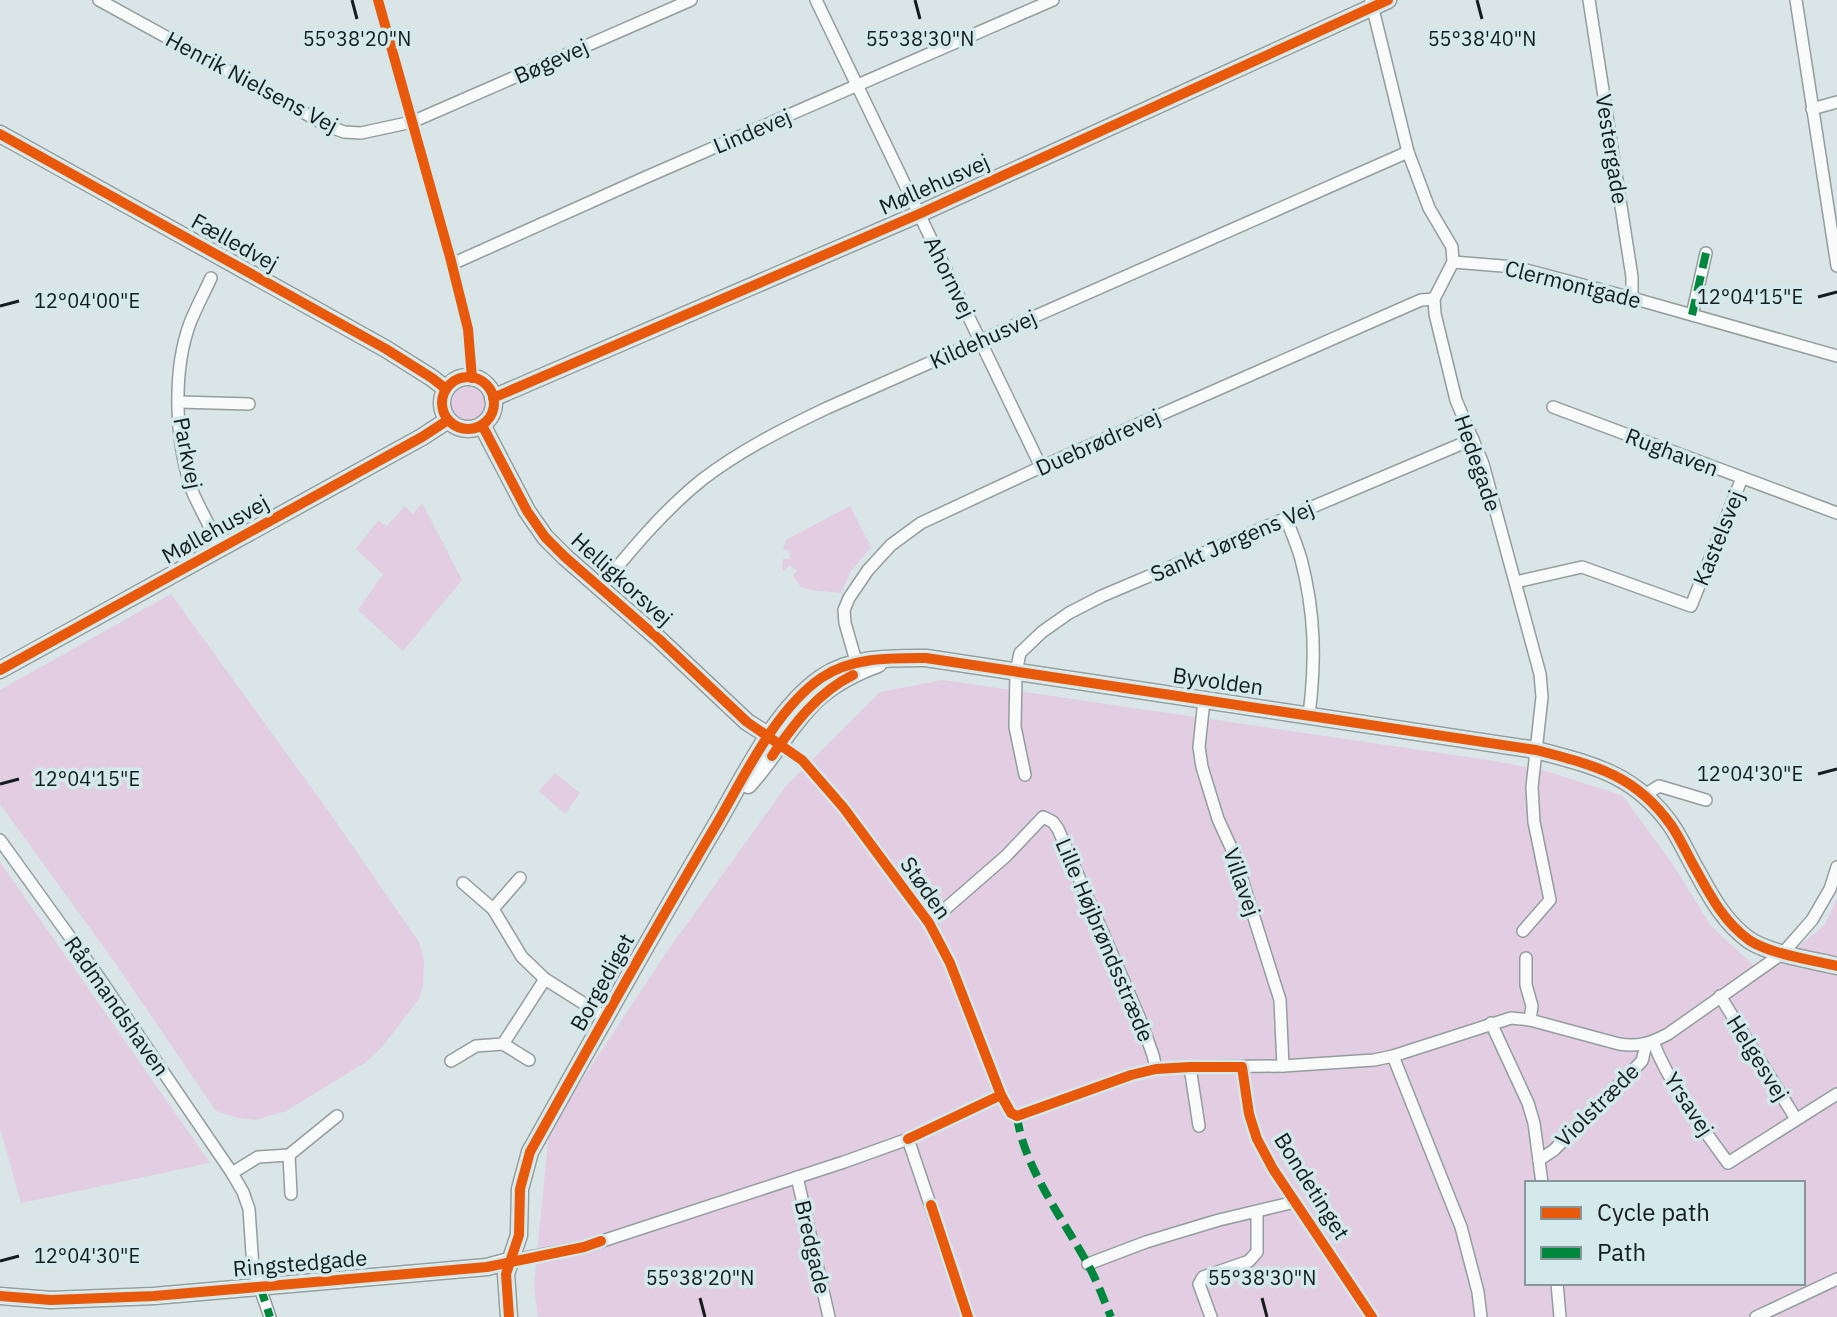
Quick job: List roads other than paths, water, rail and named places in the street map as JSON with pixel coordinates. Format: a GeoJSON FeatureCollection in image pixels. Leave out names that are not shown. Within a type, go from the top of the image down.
{"type":"FeatureCollection","features":[{"type":"Feature","properties":{"kind":"street","name":"Henrik Nielsens Vej"},"geometry":{"type":"LineString","coordinates":[[99,0],[328,126],[344,132],[361,133],[412,122]]}},
{"type":"Feature","properties":{"kind":"street"},"geometry":{"type":"LineString","coordinates":[[378,0],[452,264],[468,329],[472,378]]}},
{"type":"Feature","properties":{"kind":"street","name":"Bøgevej"},"geometry":{"type":"LineString","coordinates":[[412,122],[691,0]]}},
{"type":"Feature","properties":{"kind":"street","name":"Ahornvej"},"geometry":{"type":"LineString","coordinates":[[816,0],[1041,467]]}},
{"type":"Feature","properties":{"kind":"street","name":"Lindevej"},"geometry":{"type":"LineString","coordinates":[[452,264],[1053,0]]}},
{"type":"Feature","properties":{"kind":"street","name":"Vestergade"},"geometry":{"type":"LineString","coordinates":[[1589,0],[1632,277],[1632,298]]}},
{"type":"Feature","properties":{"kind":"street"},"geometry":{"type":"LineString","coordinates":[[1796,0],[1837,266]]}},
{"type":"Feature","properties":{"kind":"street"},"geometry":{"type":"LineString","coordinates":[[1377,3],[1408,152],[1429,208],[1452,247],[1453,262],[1434,299]]}},
{"type":"Feature","properties":{"kind":"street","name":"Møllehusvej"},"geometry":{"type":"LineString","coordinates":[[493,398],[919,214],[1377,3]]}},
{"type":"Feature","properties":{"kind":"street"},"geometry":{"type":"LineString","coordinates":[[1812,109],[1837,102]]}},
{"type":"Feature","properties":{"kind":"street","name":"Fælledvej"},"geometry":{"type":"LineString","coordinates":[[0,134],[386,349],[446,389]]}},
{"type":"Feature","properties":{"kind":"street","name":"Kildehusvej"},"geometry":{"type":"LineString","coordinates":[[600,588],[670,509],[701,481],[769,436],[1408,152]]}},
{"type":"Feature","properties":{"kind":"street"},"geometry":{"type":"LineString","coordinates":[[1692,315],[1706,253]]}},
{"type":"Feature","properties":{"kind":"street","name":"Clermontgade"},"geometry":{"type":"LineString","coordinates":[[1453,262],[1515,267],[1837,356]]}},
{"type":"Feature","properties":{"kind":"street","name":"Parkvej"},"geometry":{"type":"LineString","coordinates":[[211,278],[190,325],[178,373],[180,432],[185,461],[193,492],[220,548]]}},
{"type":"Feature","properties":{"kind":"street","name":"Hedegade"},"geometry":{"type":"LineString","coordinates":[[1434,299],[1456,400],[1483,464],[1542,685],[1532,787],[1534,822],[1550,900],[1523,931]]}},
{"type":"Feature","properties":{"kind":"street","name":"Duebrødrevej"},"geometry":{"type":"LineString","coordinates":[[856,661],[845,623],[844,610],[849,598],[868,570],[891,545],[928,518],[1421,300],[1434,299]]}},
{"type":"Feature","properties":{"kind":"street"},"geometry":{"type":"LineString","coordinates":[[472,378],[486,385],[493,398],[492,413],[482,425],[464,429],[448,420],[442,405],[446,389],[458,380],[472,378]]}},
{"type":"Feature","properties":{"kind":"street","name":"Parkvej"},"geometry":{"type":"LineString","coordinates":[[179,402],[249,404]]}},
{"type":"Feature","properties":{"kind":"street","name":"Rughaven"},"geometry":{"type":"LineString","coordinates":[[1553,407],[1837,513]]}},
{"type":"Feature","properties":{"kind":"street","name":"Møllehusvej"},"geometry":{"type":"LineString","coordinates":[[0,670],[448,420]]}},
{"type":"Feature","properties":{"kind":"street","name":"Helligkorsvej"},"geometry":{"type":"LineString","coordinates":[[482,425],[527,511],[545,537],[747,722],[774,740]]}},
{"type":"Feature","properties":{"kind":"street","name":"Sankt Jørgens Vej"},"geometry":{"type":"LineString","coordinates":[[1016,672],[1020,653],[1042,632],[1069,613],[1102,596],[1473,439]]}},
{"type":"Feature","properties":{"kind":"street","name":"Kastelsvej"},"geometry":{"type":"LineString","coordinates":[[1516,582],[1582,567],[1691,606],[1742,478]]}},
{"type":"Feature","properties":{"kind":"street"},"geometry":{"type":"LineString","coordinates":[[1286,518],[1300,555],[1311,608],[1314,668],[1309,715]]}},
{"type":"Feature","properties":{"kind":"street","name":"Byvolden"},"geometry":{"type":"LineString","coordinates":[[774,740],[799,695],[822,677],[856,661],[926,658],[1536,750],[1592,765],[1617,776],[1645,795],[1673,828],[1714,905],[1731,925],[1750,940],[1783,953],[1837,966]]}},
{"type":"Feature","properties":{"kind":"street","name":"Byvolden"},"geometry":{"type":"LineString","coordinates":[[774,740],[839,682],[894,659]]}},
{"type":"Feature","properties":{"kind":"street"},"geometry":{"type":"LineString","coordinates":[[1016,672],[1015,727],[1025,775]]}},
{"type":"Feature","properties":{"kind":"street","name":"Villavej"},"geometry":{"type":"LineString","coordinates":[[1204,700],[1199,747],[1202,767],[1218,819],[1234,854],[1280,1000],[1283,1066]]}},
{"type":"Feature","properties":{"kind":"street","name":"Borgediget"},"geometry":{"type":"LineString","coordinates":[[509,1317],[506,1285],[509,1261],[519,1235],[520,1189],[530,1152],[652,932],[726,808],[774,740]]}},
{"type":"Feature","properties":{"kind":"street","name":"Støden"},"geometry":{"type":"LineString","coordinates":[[774,740],[802,760],[843,807],[929,923],[950,963],[1001,1095],[1011,1113],[1017,1116],[1156,1069]]}},
{"type":"Feature","properties":{"kind":"street"},"geometry":{"type":"LineString","coordinates":[[1645,795],[1659,786],[1706,800]]}},
{"type":"Feature","properties":{"kind":"street","name":"Lille Højbrøndsstræde"},"geometry":{"type":"LineString","coordinates":[[929,923],[1006,856],[1043,817],[1053,822],[1140,1019],[1156,1069]]}},
{"type":"Feature","properties":{"kind":"street","name":"Rådmandshaven"},"geometry":{"type":"LineString","coordinates":[[0,840],[98,976],[243,1192],[249,1209],[253,1268],[270,1317]]}},
{"type":"Feature","properties":{"kind":"street"},"geometry":{"type":"LineString","coordinates":[[1156,1069],[1374,1060],[1511,1018],[1530,1020],[1619,1044],[1649,1044],[1668,1034],[1783,953],[1812,920],[1830,889],[1837,867]]}},
{"type":"Feature","properties":{"kind":"street"},"geometry":{"type":"LineString","coordinates":[[493,909],[520,878]]}},
{"type":"Feature","properties":{"kind":"street"},"geometry":{"type":"LineString","coordinates":[[463,883],[493,909],[522,957],[545,979],[605,1017]]}},
{"type":"Feature","properties":{"kind":"street"},"geometry":{"type":"LineString","coordinates":[[1526,958],[1526,985],[1532,1006],[1530,1020]]}},
{"type":"Feature","properties":{"kind":"street"},"geometry":{"type":"LineString","coordinates":[[503,1044],[545,979]]}},
{"type":"Feature","properties":{"kind":"street","name":"Helgesvej"},"geometry":{"type":"LineString","coordinates":[[1720,996],[1796,1119]]}},
{"type":"Feature","properties":{"kind":"street"},"geometry":{"type":"LineString","coordinates":[[1491,1023],[1528,1103],[1534,1123],[1542,1181]]}},
{"type":"Feature","properties":{"kind":"street"},"geometry":{"type":"LineString","coordinates":[[451,1061],[476,1046],[503,1044],[529,1060]]}},
{"type":"Feature","properties":{"kind":"street","name":"Violstræde"},"geometry":{"type":"LineString","coordinates":[[1539,1160],[1554,1150],[1642,1061],[1649,1044]]}},
{"type":"Feature","properties":{"kind":"street","name":"Yrsavej"},"geometry":{"type":"LineString","coordinates":[[1649,1044],[1728,1163],[1796,1119]]}},
{"type":"Feature","properties":{"kind":"street"},"geometry":{"type":"LineString","coordinates":[[1393,1056],[1461,1227],[1478,1292],[1481,1317]]}},
{"type":"Feature","properties":{"kind":"street"},"geometry":{"type":"LineString","coordinates":[[1190,1067],[1199,1126]]}},
{"type":"Feature","properties":{"kind":"street","name":"Bondetinget"},"geometry":{"type":"LineString","coordinates":[[1242,1067],[1249,1114],[1257,1139],[1273,1169],[1372,1317]]}},
{"type":"Feature","properties":{"kind":"street"},"geometry":{"type":"LineString","coordinates":[[1796,1119],[1837,1094]]}},
{"type":"Feature","properties":{"kind":"street","name":"Ringstedgade"},"geometry":{"type":"LineString","coordinates":[[0,1296],[53,1300],[154,1296],[487,1267],[584,1247],[882,1149],[1001,1095]]}},
{"type":"Feature","properties":{"kind":"street"},"geometry":{"type":"LineString","coordinates":[[232,1173],[258,1157],[289,1155],[337,1116]]}},
{"type":"Feature","properties":{"kind":"street"},"geometry":{"type":"LineString","coordinates":[[908,1139],[968,1317]]}},
{"type":"Feature","properties":{"kind":"street"},"geometry":{"type":"LineString","coordinates":[[289,1155],[291,1194]]}},
{"type":"Feature","properties":{"kind":"street","name":"Bredgade"},"geometry":{"type":"LineString","coordinates":[[797,1177],[829,1317]]}},
{"type":"Feature","properties":{"kind":"street"},"geometry":{"type":"LineString","coordinates":[[1088,1264],[1219,1220],[1295,1202]]}},
{"type":"Feature","properties":{"kind":"street"},"geometry":{"type":"LineString","coordinates":[[1211,1317],[1199,1284],[1203,1277],[1249,1261],[1254,1256],[1257,1252],[1257,1212]]}},
{"type":"Feature","properties":{"kind":"street"},"geometry":{"type":"LineString","coordinates":[[1756,1317],[1837,1279]]}},
{"type":"Feature","properties":{"kind":"street"},"geometry":{"type":"LineString","coordinates":[[1557,1285],[1560,1317]]}}]}
